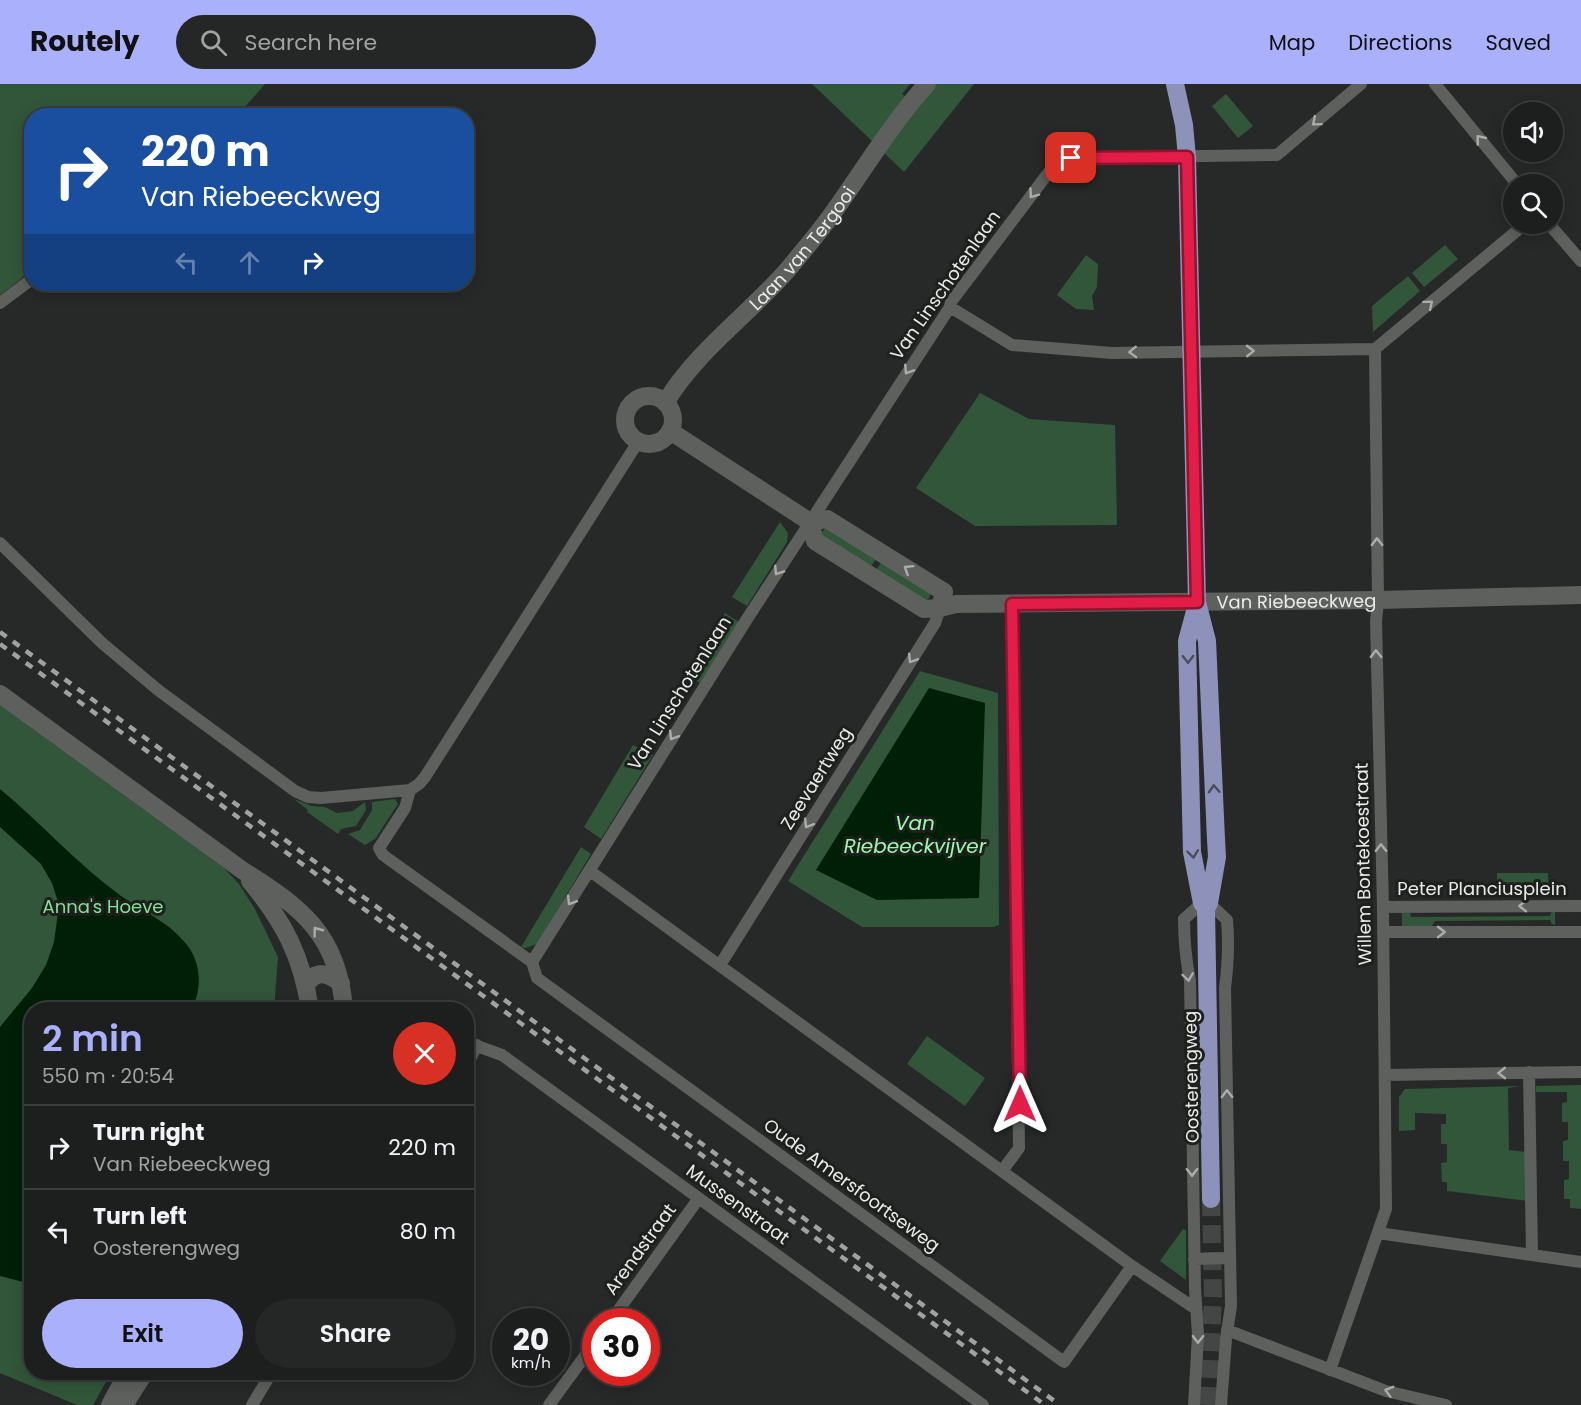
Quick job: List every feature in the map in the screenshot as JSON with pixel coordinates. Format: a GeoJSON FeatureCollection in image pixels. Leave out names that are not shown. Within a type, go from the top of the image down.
{"type":"FeatureCollection","features":[{"type":"Feature","properties":{"kind":"main road","name":"Oosterengweg"},"geometry":{"type":"LineString","coordinates":[[1175,84],[1184,125],[1187,157],[1197,602],[1187,641],[1192,852],[1206,905],[1211,1199]]}},
{"type":"Feature","properties":{"kind":"street","name":"Laan van Tergooi"},"geometry":{"type":"LineString","coordinates":[[666,402],[674,388],[789,268],[830,217],[889,133],[927,84]]}},
{"type":"Feature","properties":{"kind":"street","name":"Van Linschotenlaan"},"geometry":{"type":"LineString","coordinates":[[532,962],[710,677],[950,307],[951,302],[1055,164],[1071,158],[1277,155],[1361,84]]}},
{"type":"Feature","properties":{"kind":"street"},"geometry":{"type":"LineString","coordinates":[[1435,84],[1509,174]]}},
{"type":"Feature","properties":{"kind":"street"},"geometry":{"type":"LineString","coordinates":[[950,307],[1012,345],[1112,353],[1374,349],[1513,234]]}},
{"type":"Feature","properties":{"kind":"street"},"geometry":{"type":"LineString","coordinates":[[1558,234],[1581,261]]}},
{"type":"Feature","properties":{"kind":"street"},"geometry":{"type":"LineString","coordinates":[[0,303],[24,285]]}},
{"type":"Feature","properties":{"kind":"street","name":"Willem Bontekoestraat"},"geometry":{"type":"LineString","coordinates":[[1330,1370],[1386,1209],[1383,907],[1376,622],[1378,600],[1374,349]]}},
{"type":"Feature","properties":{"kind":"street"},"geometry":{"type":"LineString","coordinates":[[645,395],[658,397],[666,402],[673,416],[670,431],[656,443],[638,442],[626,429],[624,416],[628,406],[635,399],[645,395]]}},
{"type":"Feature","properties":{"kind":"street","name":"Van Riebeeckweg"},"geometry":{"type":"LineString","coordinates":[[670,431],[810,522],[827,519],[944,592],[940,608]]}},
{"type":"Feature","properties":{"kind":"street"},"geometry":{"type":"LineString","coordinates":[[0,543],[102,643],[158,690],[295,790],[308,797],[321,798],[410,790],[425,777],[628,454],[638,442]]}},
{"type":"Feature","properties":{"kind":"street","name":"Van Riebeeckweg"},"geometry":{"type":"LineString","coordinates":[[810,522],[814,541],[924,609],[956,604],[1378,600],[1581,595]]}},
{"type":"Feature","properties":{"kind":"street"},"geometry":{"type":"LineString","coordinates":[[1002,1171],[1019,1148],[1020,1071],[1012,604]]}},
{"type":"Feature","properties":{"kind":"street","name":"Zeevaertweg"},"geometry":{"type":"LineString","coordinates":[[720,965],[935,623],[940,608]]}},
{"type":"Feature","properties":{"kind":"street"},"geometry":{"type":"LineString","coordinates":[[0,694],[242,870],[281,894],[306,916],[330,948],[346,1002]]}},
{"type":"Feature","properties":{"kind":"street"},"geometry":{"type":"LineString","coordinates":[[410,790],[405,807],[379,848],[381,852],[532,962]]}},
{"type":"Feature","properties":{"kind":"street"},"geometry":{"type":"LineString","coordinates":[[242,870],[269,903],[286,930],[298,959],[309,1002]]}},
{"type":"Feature","properties":{"kind":"street"},"geometry":{"type":"LineString","coordinates":[[590,871],[1132,1266],[1196,1309]]}},
{"type":"Feature","properties":{"kind":"street","name":"Oosterengweg"},"geometry":{"type":"LineString","coordinates":[[1194,1405],[1198,1335],[1194,1259],[1190,981],[1184,952],[1184,919],[1206,905],[1227,920],[1229,960],[1225,988],[1231,1306],[1221,1405]]}},
{"type":"Feature","properties":{"kind":"street","name":"Peter Planciusplein"},"geometry":{"type":"LineString","coordinates":[[1383,907],[1581,906]]}},
{"type":"Feature","properties":{"kind":"street"},"geometry":{"type":"LineString","coordinates":[[1383,932],[1581,932]]}},
{"type":"Feature","properties":{"kind":"street","name":"Oude Amersfoortseweg"},"geometry":{"type":"LineString","coordinates":[[532,962],[537,978],[1064,1362],[1132,1266]]}},
{"type":"Feature","properties":{"kind":"street"},"geometry":{"type":"LineString","coordinates":[[306,985],[310,977],[318,973],[330,974],[340,983]]}},
{"type":"Feature","properties":{"kind":"street","name":"Mussenstraat"},"geometry":{"type":"LineString","coordinates":[[474,1045],[502,1055],[983,1405]]}},
{"type":"Feature","properties":{"kind":"street"},"geometry":{"type":"LineString","coordinates":[[1528,1072],[1532,1255]]}},
{"type":"Feature","properties":{"kind":"street"},"geometry":{"type":"LineString","coordinates":[[1385,1075],[1581,1072]]}},
{"type":"Feature","properties":{"kind":"street","name":"Arendstraat"},"geometry":{"type":"LineString","coordinates":[[620,1308],[699,1198]]}},
{"type":"Feature","properties":{"kind":"street"},"geometry":{"type":"LineString","coordinates":[[1378,1233],[1581,1262]]}},
{"type":"Feature","properties":{"kind":"street"},"geometry":{"type":"LineString","coordinates":[[1194,1259],[1229,1258]]}},
{"type":"Feature","properties":{"kind":"street"},"geometry":{"type":"LineString","coordinates":[[1227,1330],[1386,1391],[1446,1405]]}},
{"type":"Feature","properties":{"kind":"street"},"geometry":{"type":"LineString","coordinates":[[549,1405],[582,1360]]}},
{"type":"Feature","properties":{"kind":"street"},"geometry":{"type":"LineString","coordinates":[[110,1405],[124,1380]]}},
{"type":"Feature","properties":{"kind":"street"},"geometry":{"type":"LineString","coordinates":[[124,1405],[140,1380]]}},
{"type":"Feature","properties":{"kind":"street"},"geometry":{"type":"LineString","coordinates":[[252,1405],[267,1380]]}},
{"type":"Feature","properties":{"kind":"green space"},"geometry":{"type":"Polygon","coordinates":[[[0,84],[265,84],[244,108],[24,108],[24,276],[0,295],[0,84]]]}},
{"type":"Feature","properties":{"kind":"green space"},"geometry":{"type":"Polygon","coordinates":[[[812,84],[910,84],[902,94],[906,97],[873,142],[812,84]]]}},
{"type":"Feature","properties":{"kind":"green space"},"geometry":{"type":"Polygon","coordinates":[[[936,84],[974,84],[904,172],[883,152],[936,84]]]}},
{"type":"Feature","properties":{"kind":"green space"},"geometry":{"type":"Polygon","coordinates":[[[1226,94],[1253,126],[1238,138],[1212,106],[1226,94]]]}},
{"type":"Feature","properties":{"kind":"green space"},"geometry":{"type":"Polygon","coordinates":[[[1445,245],[1458,259],[1424,287],[1412,273],[1445,245]]]}},
{"type":"Feature","properties":{"kind":"green space"},"geometry":{"type":"Polygon","coordinates":[[[1086,255],[1098,264],[1097,287],[1092,296],[1094,310],[1076,309],[1057,295],[1086,255]]]}},
{"type":"Feature","properties":{"kind":"green space"},"geometry":{"type":"Polygon","coordinates":[[[1408,276],[1420,291],[1373,332],[1372,306],[1408,276]]]}},
{"type":"Feature","properties":{"kind":"green space"},"geometry":{"type":"Polygon","coordinates":[[[980,393],[1029,419],[1115,425],[1117,525],[975,526],[916,488],[980,393]]]}},
{"type":"Feature","properties":{"kind":"green space"},"geometry":{"type":"Polygon","coordinates":[[[780,522],[788,533],[787,542],[747,606],[732,597],[780,522]]]}},
{"type":"Feature","properties":{"kind":"green space"},"geometry":{"type":"Polygon","coordinates":[[[826,526],[877,557],[870,568],[820,536],[826,526]]]}},
{"type":"Feature","properties":{"kind":"green space"},"geometry":{"type":"Polygon","coordinates":[[[882,561],[932,593],[925,604],[875,572],[882,561]]]}},
{"type":"Feature","properties":{"kind":"green space"},"geometry":{"type":"Polygon","coordinates":[[[725,613],[739,622],[700,683],[685,674],[725,613]]]}},
{"type":"Feature","properties":{"kind":"green space","name":"Van Riebeeckvijver"},"geometry":{"type":"Polygon","coordinates":[[[920,671],[998,693],[999,925],[993,927],[862,927],[788,881],[920,671]]]}},
{"type":"Feature","properties":{"kind":"green space","name":"Anna's Hoeve"},"geometry":{"type":"Polygon","coordinates":[[[0,705],[224,868],[239,884],[255,909],[278,957],[275,1002],[24,1002],[24,1380],[107,1380],[93,1405],[77,1405],[0,1373],[0,705]]]}},
{"type":"Feature","properties":{"kind":"green space"},"geometry":{"type":"Polygon","coordinates":[[[633,745],[653,755],[601,839],[584,827],[633,745]]]}},
{"type":"Feature","properties":{"kind":"green space"},"geometry":{"type":"Polygon","coordinates":[[[294,799],[312,806],[325,807],[337,813],[353,811],[365,802],[366,810],[356,826],[341,829],[338,834],[307,812],[308,810],[294,799]]]}},
{"type":"Feature","properties":{"kind":"green space"},"geometry":{"type":"Polygon","coordinates":[[[395,799],[398,804],[375,839],[365,845],[348,834],[360,830],[372,810],[372,802],[395,799]]]}},
{"type":"Feature","properties":{"kind":"green space"},"geometry":{"type":"Polygon","coordinates":[[[581,847],[591,854],[537,944],[526,948],[521,947],[581,847]]]}},
{"type":"Feature","properties":{"kind":"green space"},"geometry":{"type":"Polygon","coordinates":[[[1497,873],[1548,873],[1549,891],[1497,891],[1497,873]]]}},
{"type":"Feature","properties":{"kind":"green space"},"geometry":{"type":"Polygon","coordinates":[[[1552,911],[1555,911],[1555,925],[1550,920],[1435,921],[1432,926],[1402,926],[1402,913],[1410,913],[1411,917],[1550,916],[1552,911]]]}},
{"type":"Feature","properties":{"kind":"green space"},"geometry":{"type":"Polygon","coordinates":[[[927,1036],[985,1078],[965,1106],[907,1064],[927,1036]]]}},
{"type":"Feature","properties":{"kind":"green space"},"geometry":{"type":"Polygon","coordinates":[[[1581,1085],[1581,1209],[1570,1208],[1570,1199],[1564,1199],[1564,1180],[1569,1179],[1569,1161],[1563,1161],[1563,1141],[1568,1140],[1568,1122],[1562,1122],[1562,1103],[1567,1102],[1567,1092],[1536,1092],[1536,1086],[1581,1085]]]}},
{"type":"Feature","properties":{"kind":"green space"},"geometry":{"type":"Polygon","coordinates":[[[1521,1086],[1508,1088],[1509,1150],[1527,1152],[1528,1201],[1447,1191],[1447,1182],[1442,1182],[1441,1163],[1447,1162],[1447,1144],[1441,1144],[1441,1124],[1446,1124],[1446,1114],[1415,1113],[1415,1130],[1399,1131],[1399,1097],[1405,1089],[1521,1086]]]}},
{"type":"Feature","properties":{"kind":"green space"},"geometry":{"type":"Polygon","coordinates":[[[1183,1229],[1186,1230],[1186,1280],[1160,1261],[1183,1229]]]}},
{"type":"Feature","properties":{"kind":"water","name":"Van Riebeeckvijver"},"geometry":{"type":"Polygon","coordinates":[[[929,688],[985,703],[979,898],[877,900],[816,870],[929,688]]]}},
{"type":"Feature","properties":{"kind":"water"},"geometry":{"type":"Polygon","coordinates":[[[0,789],[105,884],[175,932],[194,956],[199,979],[195,1002],[24,1002],[24,1282],[0,1276],[0,1027],[32,988],[46,965],[54,942],[59,905],[52,883],[41,864],[0,827],[0,789]]]}},
{"type":"Feature","properties":{"kind":"tunnel"},"geometry":{"type":"LineString","coordinates":[[1208,1405],[1213,1296],[1211,1199]]}},
{"type":"Feature","properties":{"kind":"railway"},"geometry":{"type":"LineString","coordinates":[[0,632],[1060,1405]]}},
{"type":"Feature","properties":{"kind":"railway"},"geometry":{"type":"LineString","coordinates":[[0,644],[1045,1405]]}},
{"type":"Feature","properties":{"kind":"route"},"geometry":{"type":"LineString","coordinates":[[1020,1104],[1012,604],[1197,602],[1187,157],[1071,158]]}}]}
